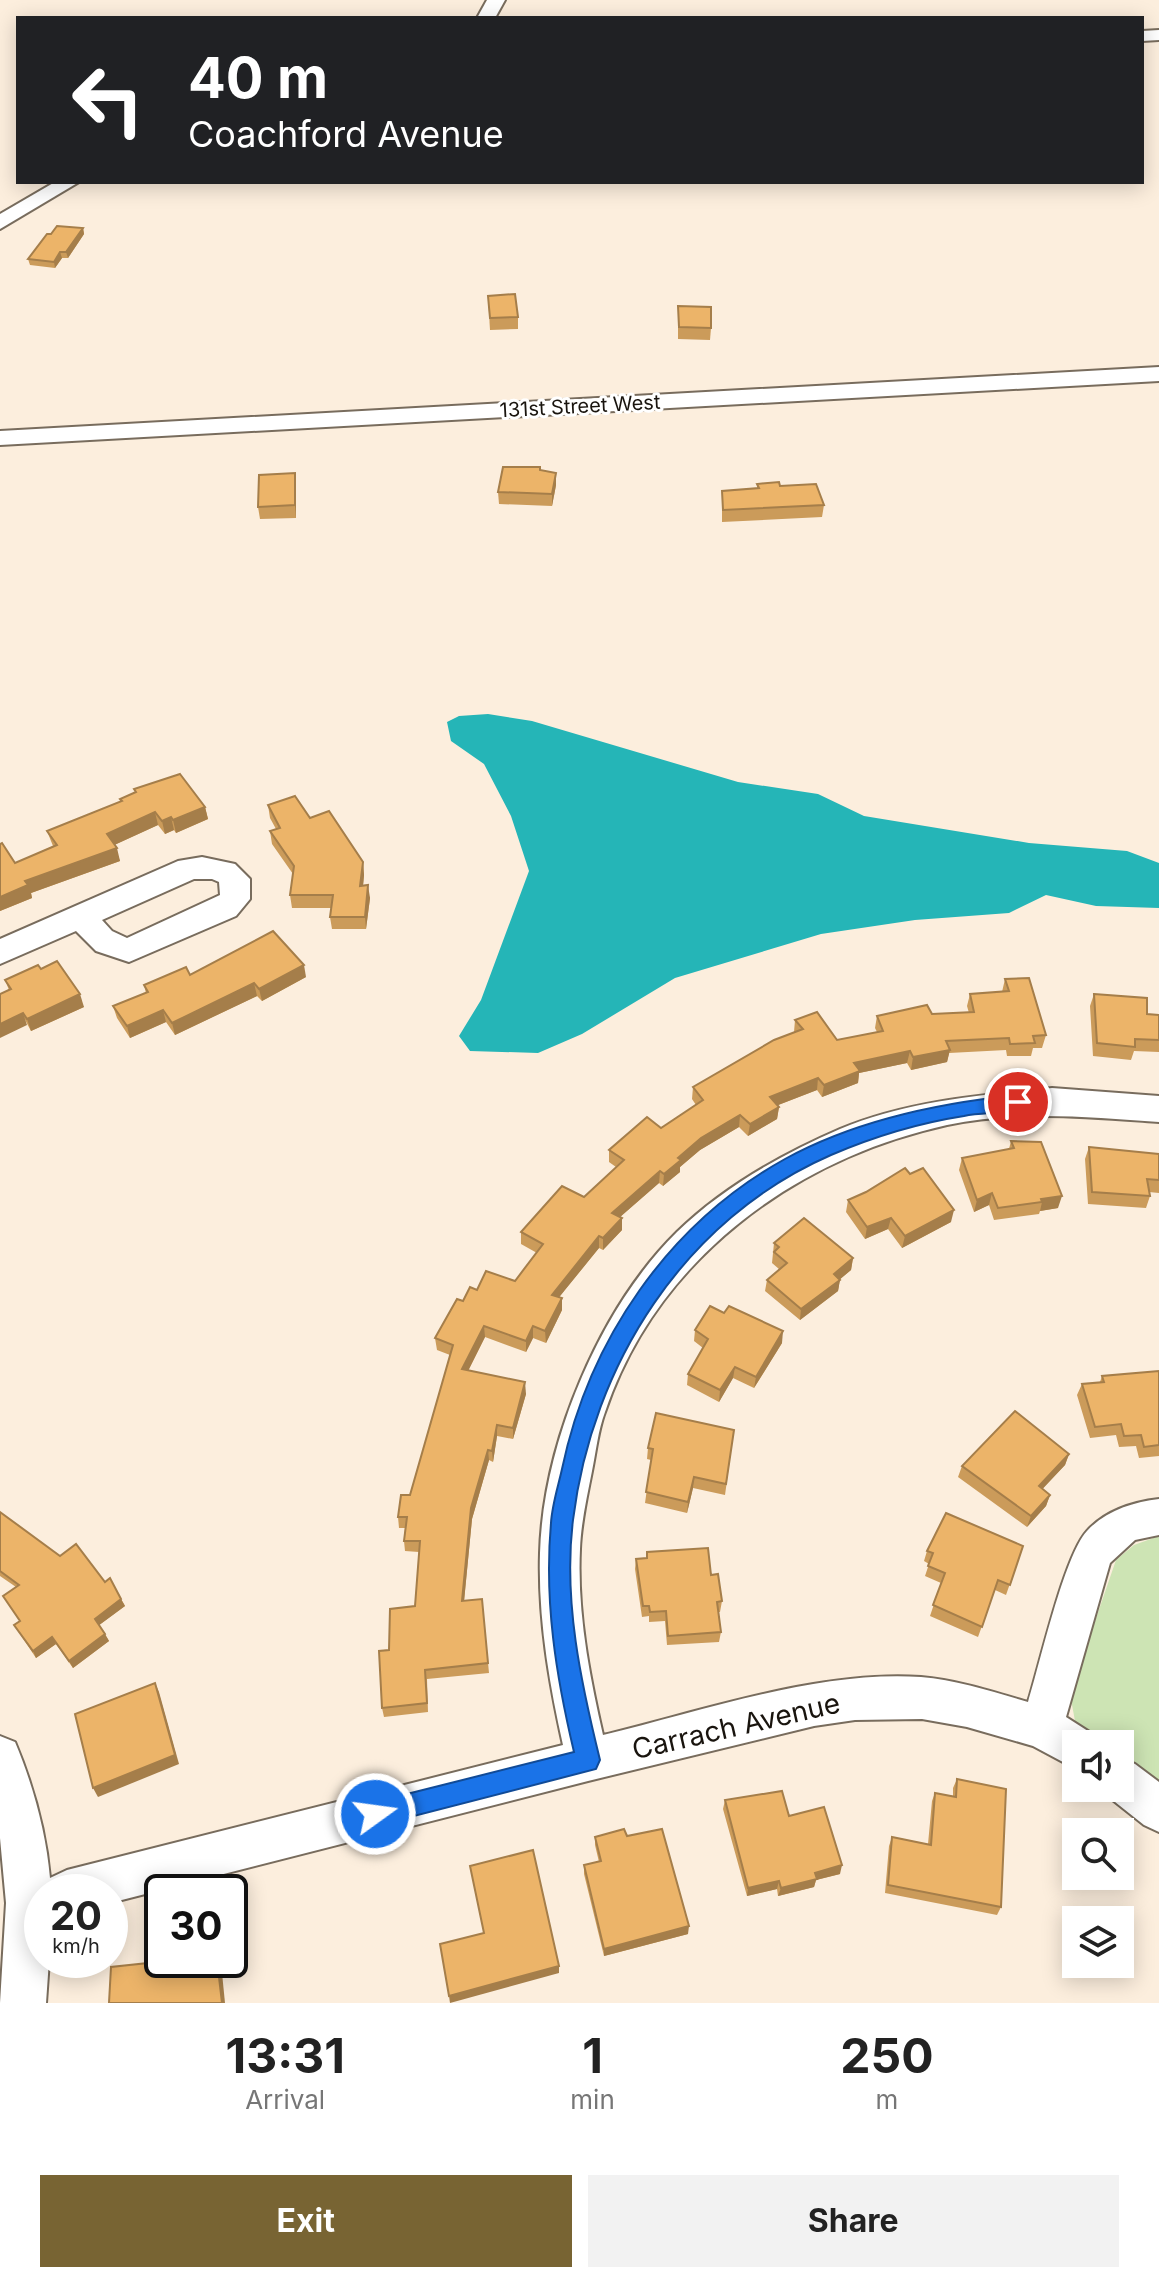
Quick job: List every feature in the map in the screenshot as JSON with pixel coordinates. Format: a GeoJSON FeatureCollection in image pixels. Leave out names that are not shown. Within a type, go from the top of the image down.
{"type":"FeatureCollection","features":[{"type":"Feature","properties":{"kind":"street"},"geometry":{"type":"LineString","coordinates":[[0,223],[66,184]]}},
{"type":"Feature","properties":{"kind":"street","name":"131st Street West"},"geometry":{"type":"LineString","coordinates":[[0,438],[1159,374]]}},
{"type":"Feature","properties":{"kind":"street"},"geometry":{"type":"LineString","coordinates":[[0,952],[82,916]]}},
{"type":"Feature","properties":{"kind":"street"},"geometry":{"type":"LineString","coordinates":[[588,1760],[571,1690],[564,1638],[562,1521],[579,1435],[597,1384],[623,1331],[667,1268],[711,1223],[764,1183],[790,1166],[868,1132],[923,1116],[997,1103],[1074,1101],[1159,1109]]}},
{"type":"Feature","properties":{"kind":"street"},"geometry":{"type":"LineString","coordinates":[[1059,1738],[1093,1554],[1106,1537],[1120,1526],[1137,1519],[1159,1517]]}},
{"type":"Feature","properties":{"kind":"street","name":"Carrach Avenue"},"geometry":{"type":"LineString","coordinates":[[128,1876],[814,1705],[884,1697],[922,1698],[967,1706],[1059,1738]]}},
{"type":"Feature","properties":{"kind":"street"},"geometry":{"type":"LineString","coordinates":[[0,1757],[38,1874]]}},
{"type":"Feature","properties":{"kind":"street"},"geometry":{"type":"LineString","coordinates":[[1134,1790],[1159,1810]]}},
{"type":"Feature","properties":{"kind":"street"},"geometry":{"type":"LineString","coordinates":[[23,2003],[28,1978]]}},
{"type":"Feature","properties":{"kind":"green space"},"geometry":{"type":"Polygon","coordinates":[[[1159,1536],[1159,1792],[1134,1771],[1134,1730],[1083,1730],[1075,1721],[1070,1694],[1116,1560],[1134,1545],[1159,1536]]]}},
{"type":"Feature","properties":{"kind":"water"},"geometry":{"type":"Polygon","coordinates":[[[488,714],[532,721],[738,782],[818,794],[864,816],[1029,843],[1127,851],[1159,863],[1159,908],[1096,906],[1046,895],[1009,913],[915,920],[821,934],[675,978],[582,1034],[538,1053],[470,1051],[459,1036],[481,1000],[529,871],[511,816],[484,764],[451,741],[447,722],[459,716],[488,714]]]}},
{"type":"Feature","properties":{"kind":"building"},"geometry":{"type":"Polygon","coordinates":[[[57,226],[83,228],[66,252],[60,252],[54,262],[28,259],[47,234],[51,234],[57,226]]]}},
{"type":"Feature","properties":{"kind":"building"},"geometry":{"type":"Polygon","coordinates":[[[515,294],[518,317],[490,318],[488,296],[515,294]]]}},
{"type":"Feature","properties":{"kind":"building"},"geometry":{"type":"Polygon","coordinates":[[[678,306],[711,307],[711,328],[679,327],[678,306]]]}},
{"type":"Feature","properties":{"kind":"building"},"geometry":{"type":"Polygon","coordinates":[[[503,467],[540,467],[540,470],[556,473],[552,494],[498,492],[503,467]]]}},
{"type":"Feature","properties":{"kind":"building"},"geometry":{"type":"Polygon","coordinates":[[[295,473],[295,505],[258,507],[259,475],[295,473]]]}},
{"type":"Feature","properties":{"kind":"building"},"geometry":{"type":"Polygon","coordinates":[[[779,482],[780,486],[816,484],[824,505],[723,510],[722,491],[759,488],[757,484],[779,482]]]}},
{"type":"Feature","properties":{"kind":"building"},"geometry":{"type":"Polygon","coordinates":[[[180,774],[205,807],[173,820],[171,817],[162,821],[155,812],[107,834],[117,848],[25,881],[28,885],[0,897],[0,844],[15,863],[57,845],[47,831],[122,801],[120,799],[136,792],[134,789],[180,774]]]}},
{"type":"Feature","properties":{"kind":"building"},"geometry":{"type":"Polygon","coordinates":[[[295,796],[310,818],[329,811],[363,862],[360,886],[368,885],[365,917],[330,917],[333,895],[290,895],[294,866],[270,831],[280,828],[268,805],[295,796]]]}},
{"type":"Feature","properties":{"kind":"building"},"geometry":{"type":"Polygon","coordinates":[[[273,931],[304,965],[259,989],[254,983],[172,1023],[163,1010],[127,1026],[113,1006],[148,992],[144,985],[186,967],[190,975],[273,931]]]}},
{"type":"Feature","properties":{"kind":"building"},"geometry":{"type":"Polygon","coordinates":[[[57,961],[80,994],[27,1019],[23,1013],[0,1024],[0,994],[11,989],[5,980],[38,965],[41,969],[57,961]]]}},
{"type":"Feature","properties":{"kind":"building"},"geometry":{"type":"Polygon","coordinates":[[[1029,978],[1046,1035],[1033,1036],[1035,1043],[1010,1044],[1009,1038],[946,1041],[950,1050],[913,1057],[910,1051],[854,1063],[860,1071],[824,1085],[818,1078],[770,1097],[779,1107],[750,1124],[740,1115],[701,1138],[678,1158],[681,1160],[664,1174],[660,1171],[612,1213],[622,1218],[603,1238],[599,1236],[552,1295],[562,1298],[545,1331],[533,1326],[526,1341],[484,1326],[462,1369],[525,1382],[513,1428],[497,1425],[492,1451],[488,1450],[471,1508],[462,1601],[482,1599],[488,1663],[425,1670],[427,1703],[382,1708],[379,1651],[389,1650],[390,1609],[415,1606],[420,1541],[404,1541],[407,1517],[398,1517],[401,1495],[410,1495],[453,1345],[435,1338],[457,1299],[463,1301],[470,1287],[477,1290],[486,1271],[515,1281],[543,1244],[521,1232],[562,1186],[584,1197],[624,1160],[609,1150],[647,1117],[661,1128],[703,1100],[693,1087],[774,1040],[803,1029],[795,1020],[817,1012],[837,1040],[883,1031],[877,1016],[927,1005],[932,1014],[974,1012],[970,994],[1009,991],[1005,979],[1029,978]]]}},
{"type":"Feature","properties":{"kind":"building"},"geometry":{"type":"Polygon","coordinates":[[[1094,994],[1147,998],[1147,1014],[1159,1015],[1159,1040],[1135,1039],[1135,1047],[1097,1043],[1094,994]]]}},
{"type":"Feature","properties":{"kind":"building"},"geometry":{"type":"Polygon","coordinates":[[[1011,1141],[1041,1142],[1062,1196],[998,1208],[992,1193],[977,1200],[962,1158],[1014,1148],[1011,1141]]]}},
{"type":"Feature","properties":{"kind":"building"},"geometry":{"type":"Polygon","coordinates":[[[1089,1147],[1159,1154],[1159,1180],[1147,1179],[1150,1196],[1092,1192],[1089,1147]]]}},
{"type":"Feature","properties":{"kind":"building"},"geometry":{"type":"Polygon","coordinates":[[[905,1168],[910,1174],[923,1168],[954,1210],[905,1236],[891,1218],[867,1227],[848,1200],[905,1168]]]}},
{"type":"Feature","properties":{"kind":"building"},"geometry":{"type":"Polygon","coordinates":[[[804,1218],[853,1258],[834,1274],[840,1280],[801,1309],[767,1280],[787,1263],[774,1252],[779,1247],[774,1243],[804,1218]]]}},
{"type":"Feature","properties":{"kind":"building"},"geometry":{"type":"Polygon","coordinates":[[[710,1306],[724,1313],[729,1306],[783,1331],[756,1377],[735,1367],[720,1390],[688,1374],[708,1339],[695,1330],[710,1306]]]}},
{"type":"Feature","properties":{"kind":"building"},"geometry":{"type":"Polygon","coordinates":[[[1159,1371],[1159,1445],[1144,1447],[1141,1435],[1124,1436],[1121,1424],[1095,1427],[1082,1384],[1104,1382],[1102,1376],[1159,1371]]]}},
{"type":"Feature","properties":{"kind":"building"},"geometry":{"type":"Polygon","coordinates":[[[1015,1411],[1069,1454],[1039,1486],[1050,1495],[1031,1516],[962,1466],[1015,1411]]]}},
{"type":"Feature","properties":{"kind":"building"},"geometry":{"type":"Polygon","coordinates":[[[656,1413],[734,1430],[726,1484],[694,1477],[688,1502],[646,1492],[653,1449],[648,1448],[656,1413]]]}},
{"type":"Feature","properties":{"kind":"building"},"geometry":{"type":"Polygon","coordinates":[[[0,1512],[60,1556],[76,1544],[105,1582],[110,1578],[121,1599],[95,1619],[105,1634],[69,1661],[52,1637],[33,1651],[14,1625],[20,1621],[3,1596],[19,1585],[0,1571],[0,1512]]]}},
{"type":"Feature","properties":{"kind":"building"},"geometry":{"type":"Polygon","coordinates":[[[946,1513],[1023,1546],[1010,1585],[998,1580],[982,1627],[933,1605],[945,1573],[928,1566],[933,1553],[927,1551],[946,1513]]]}},
{"type":"Feature","properties":{"kind":"building"},"geometry":{"type":"Polygon","coordinates":[[[708,1548],[711,1575],[718,1574],[722,1601],[717,1602],[721,1632],[668,1636],[666,1611],[650,1612],[649,1606],[643,1606],[636,1559],[647,1558],[647,1552],[708,1548]]]}},
{"type":"Feature","properties":{"kind":"building"},"geometry":{"type":"Polygon","coordinates":[[[155,1683],[175,1755],[93,1788],[75,1714],[155,1683]]]}},
{"type":"Feature","properties":{"kind":"building"},"geometry":{"type":"Polygon","coordinates":[[[957,1779],[1006,1789],[1001,1907],[888,1885],[892,1837],[931,1845],[935,1793],[956,1797],[957,1779]]]}},
{"type":"Feature","properties":{"kind":"building"},"geometry":{"type":"Polygon","coordinates":[[[782,1791],[789,1816],[824,1807],[842,1865],[815,1873],[817,1879],[781,1888],[779,1881],[748,1888],[725,1800],[782,1791]]]}},
{"type":"Feature","properties":{"kind":"building"},"geometry":{"type":"Polygon","coordinates":[[[624,1829],[627,1836],[662,1829],[689,1926],[604,1949],[584,1865],[601,1861],[595,1837],[624,1829]]]}},
{"type":"Feature","properties":{"kind":"building"},"geometry":{"type":"Polygon","coordinates":[[[533,1850],[559,1966],[449,1996],[440,1944],[484,1933],[470,1866],[533,1850]]]}},
{"type":"Feature","properties":{"kind":"building"},"geometry":{"type":"Polygon","coordinates":[[[144,1963],[144,1978],[219,1978],[222,2003],[109,2003],[110,1978],[128,1978],[128,1965],[144,1963]]]}},
{"type":"Feature","properties":{"kind":"route"},"geometry":{"type":"LineString","coordinates":[[375,1814],[588,1760],[571,1690],[564,1638],[560,1577],[562,1521],[582,1423],[597,1384],[644,1296],[667,1268],[711,1223],[739,1201],[790,1166],[825,1149],[909,1119],[1018,1102]]}}]}
